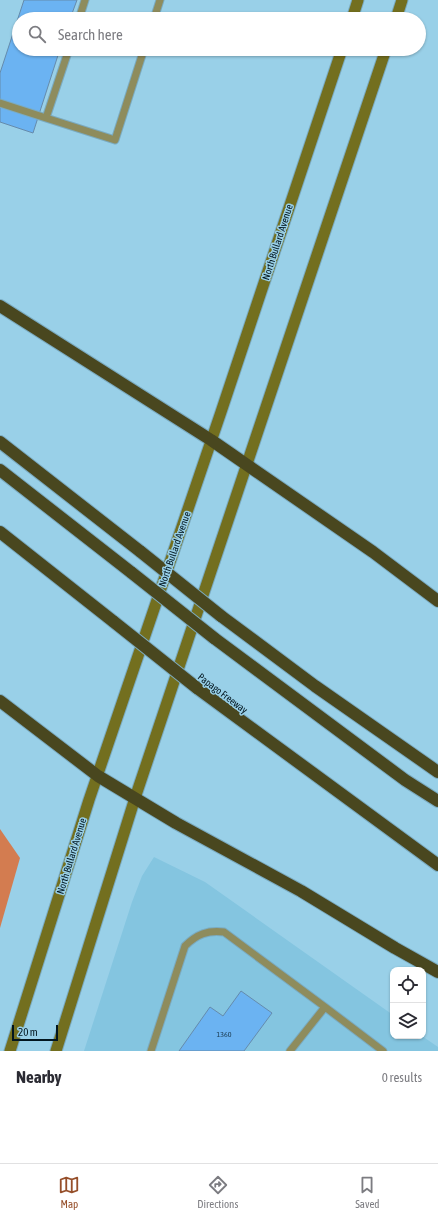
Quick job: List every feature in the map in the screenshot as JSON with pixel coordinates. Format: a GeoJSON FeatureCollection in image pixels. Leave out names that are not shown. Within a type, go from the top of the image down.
{"type":"FeatureCollection","features":[{"type":"Feature","properties":{"kind":"highway"},"geometry":{"type":"LineString","coordinates":[[0,306],[211,440],[246,466],[373,552],[438,601]]}},
{"type":"Feature","properties":{"kind":"highway"},"geometry":{"type":"LineString","coordinates":[[0,442],[221,616],[438,772]]}},
{"type":"Feature","properties":{"kind":"highway"},"geometry":{"type":"LineString","coordinates":[[0,470],[214,638],[405,780],[438,801]]}},
{"type":"Feature","properties":{"kind":"highway","name":"Papago Freeway"},"geometry":{"type":"LineString","coordinates":[[0,532],[197,688],[438,865]]}},
{"type":"Feature","properties":{"kind":"highway"},"geometry":{"type":"LineString","coordinates":[[0,701],[98,776],[176,823],[302,891],[395,948],[438,972]]}},
{"type":"Feature","properties":{"kind":"main road"},"geometry":{"type":"LineString","coordinates":[[354,12],[358,0]]}},
{"type":"Feature","properties":{"kind":"main road"},"geometry":{"type":"LineString","coordinates":[[398,12],[402,0]]}},
{"type":"Feature","properties":{"kind":"main road","name":"North Bullard Avenue"},"geometry":{"type":"LineString","coordinates":[[10,1051],[89,800],[340,56]]}},
{"type":"Feature","properties":{"kind":"main road"},"geometry":{"type":"LineString","coordinates":[[56,1051],[135,798],[384,56]]}},
{"type":"Feature","properties":{"kind":"lane"},"geometry":{"type":"LineString","coordinates":[[81,12],[85,0]]}},
{"type":"Feature","properties":{"kind":"lane"},"geometry":{"type":"LineString","coordinates":[[156,12],[160,0]]}},
{"type":"Feature","properties":{"kind":"lane"},"geometry":{"type":"LineString","coordinates":[[46,118],[67,56]]}},
{"type":"Feature","properties":{"kind":"lane"},"geometry":{"type":"LineString","coordinates":[[0,103],[114,140],[142,56]]}},
{"type":"Feature","properties":{"kind":"lane"},"geometry":{"type":"LineString","coordinates":[[151,1051],[185,946],[195,936],[212,931],[224,932],[383,1051]]}},
{"type":"Feature","properties":{"kind":"lane"},"geometry":{"type":"LineString","coordinates":[[290,1051],[325,1008]]}},
{"type":"Feature","properties":{"kind":"shaded area"},"geometry":{"type":"Polygon","coordinates":[[[0,829],[20,858],[0,928],[0,829]]]}},
{"type":"Feature","properties":{"kind":"shaded area"},"geometry":{"type":"Polygon","coordinates":[[[154,857],[205,882],[390,1013],[390,1039],[426,1039],[438,1047],[438,1051],[84,1051],[132,902],[142,876],[154,857]]]}},
{"type":"Feature","properties":{"kind":"building"},"geometry":{"type":"Polygon","coordinates":[[[24,0],[77,0],[73,12],[20,12],[24,0]]]}},
{"type":"Feature","properties":{"kind":"building"},"geometry":{"type":"Polygon","coordinates":[[[12,36],[12,56],[58,56],[33,133],[0,122],[0,73],[12,36]]]}},
{"type":"Feature","properties":{"kind":"building"},"geometry":{"type":"Polygon","coordinates":[[[241,991],[272,1013],[244,1051],[179,1051],[210,1007],[223,1016],[241,991]]]}}]}
